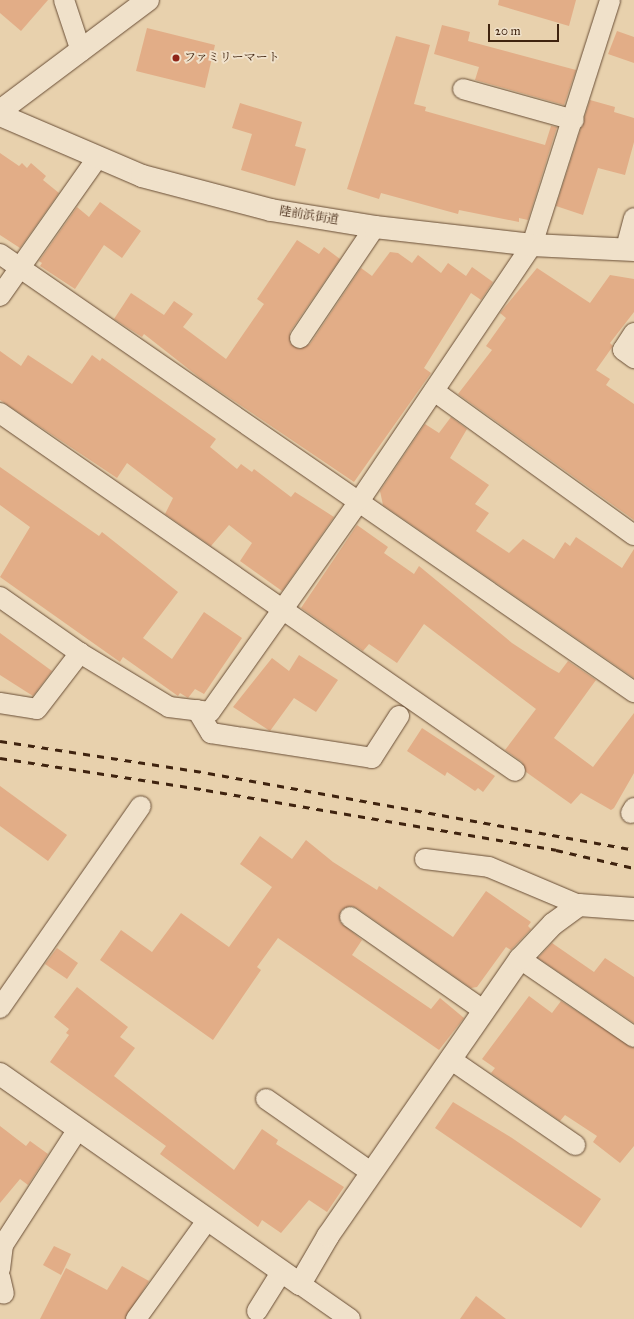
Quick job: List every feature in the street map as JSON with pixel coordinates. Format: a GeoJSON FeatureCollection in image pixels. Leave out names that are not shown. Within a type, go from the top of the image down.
{"type":"FeatureCollection","features":[{"type":"Feature","properties":{"kind":"street"},"geometry":{"type":"LineString","coordinates":[[64,0],[81,50]]}},
{"type":"Feature","properties":{"kind":"street"},"geometry":{"type":"LineString","coordinates":[[0,111],[148,0]]}},
{"type":"Feature","properties":{"kind":"street"},"geometry":{"type":"LineString","coordinates":[[0,597],[80,654],[169,707],[210,712],[360,500],[532,244],[574,120],[610,0]]}},
{"type":"Feature","properties":{"kind":"street"},"geometry":{"type":"LineString","coordinates":[[463,89],[574,120]]}},
{"type":"Feature","properties":{"kind":"street","name":"陸前浜街道"},"geometry":{"type":"LineString","coordinates":[[0,115],[142,176],[271,210],[375,227],[532,244],[630,249]]}},
{"type":"Feature","properties":{"kind":"street"},"geometry":{"type":"LineString","coordinates":[[0,296],[20,268],[30,259],[98,157]]}},
{"type":"Feature","properties":{"kind":"street"},"geometry":{"type":"LineString","coordinates":[[630,249],[634,218]]}},
{"type":"Feature","properties":{"kind":"street"},"geometry":{"type":"LineString","coordinates":[[300,338],[375,227]]}},
{"type":"Feature","properties":{"kind":"street"},"geometry":{"type":"LineString","coordinates":[[0,254],[360,500],[634,692]]}},
{"type":"Feature","properties":{"kind":"street"},"geometry":{"type":"LineString","coordinates":[[634,333],[622,350],[634,358]]}},
{"type":"Feature","properties":{"kind":"street"},"geometry":{"type":"LineString","coordinates":[[434,391],[634,535]]}},
{"type":"Feature","properties":{"kind":"street"},"geometry":{"type":"LineString","coordinates":[[0,413],[515,772]]}},
{"type":"Feature","properties":{"kind":"street"},"geometry":{"type":"LineString","coordinates":[[0,703],[37,709],[80,654]]}},
{"type":"Feature","properties":{"kind":"street"},"geometry":{"type":"LineString","coordinates":[[198,710],[212,733],[372,758],[399,716]]}},
{"type":"Feature","properties":{"kind":"street"},"geometry":{"type":"LineString","coordinates":[[0,1008],[141,806]]}},
{"type":"Feature","properties":{"kind":"street"},"geometry":{"type":"LineString","coordinates":[[425,859],[489,867],[580,905],[634,909]]}},
{"type":"Feature","properties":{"kind":"street"},"geometry":{"type":"LineString","coordinates":[[300,1284],[372,1173],[520,959],[553,924],[580,905]]}},
{"type":"Feature","properties":{"kind":"street"},"geometry":{"type":"LineString","coordinates":[[350,917],[484,1011]]}},
{"type":"Feature","properties":{"kind":"street"},"geometry":{"type":"LineString","coordinates":[[520,959],[634,1036]]}},
{"type":"Feature","properties":{"kind":"street"},"geometry":{"type":"LineString","coordinates":[[450,1059],[575,1145]]}},
{"type":"Feature","properties":{"kind":"street"},"geometry":{"type":"LineString","coordinates":[[0,1074],[300,1284],[324,1312],[350,1319]]}},
{"type":"Feature","properties":{"kind":"street"},"geometry":{"type":"LineString","coordinates":[[266,1099],[372,1173]]}},
{"type":"Feature","properties":{"kind":"street"},"geometry":{"type":"LineString","coordinates":[[0,1269],[5,1234],[78,1129]]}},
{"type":"Feature","properties":{"kind":"street"},"geometry":{"type":"LineString","coordinates":[[136,1319],[208,1219]]}},
{"type":"Feature","properties":{"kind":"street"},"geometry":{"type":"LineString","coordinates":[[256,1311],[282,1271]]}},
{"type":"Feature","properties":{"kind":"building"},"geometry":{"type":"Polygon","coordinates":[[[0,0],[48,0],[21,31],[0,13],[0,0]]]}},
{"type":"Feature","properties":{"kind":"building"},"geometry":{"type":"Polygon","coordinates":[[[499,0],[576,0],[569,26],[498,5],[499,0]]]}},
{"type":"Feature","properties":{"kind":"building"},"geometry":{"type":"Polygon","coordinates":[[[442,25],[470,32],[468,41],[576,70],[564,105],[475,80],[479,67],[434,54],[442,25]]]}},
{"type":"Feature","properties":{"kind":"building","name":"ファミリーマート"},"geometry":{"type":"Polygon","coordinates":[[[147,28],[215,45],[205,88],[136,71],[147,28]]]}},
{"type":"Feature","properties":{"kind":"building"},"geometry":{"type":"Polygon","coordinates":[[[617,31],[634,37],[634,63],[608,54],[617,31]]]}},
{"type":"Feature","properties":{"kind":"building"},"geometry":{"type":"Polygon","coordinates":[[[396,36],[430,45],[414,104],[426,107],[425,111],[545,145],[551,126],[557,127],[528,220],[519,218],[519,222],[459,210],[458,214],[381,193],[379,199],[347,189],[396,36]]]}},
{"type":"Feature","properties":{"kind":"building"},"geometry":{"type":"Polygon","coordinates":[[[590,100],[615,107],[614,112],[634,118],[634,142],[625,175],[598,168],[583,215],[556,206],[590,100]]]}},
{"type":"Feature","properties":{"kind":"building"},"geometry":{"type":"Polygon","coordinates":[[[240,103],[302,122],[295,146],[306,149],[295,186],[241,170],[252,134],[232,128],[240,103]]]}},
{"type":"Feature","properties":{"kind":"building"},"geometry":{"type":"Polygon","coordinates":[[[0,153],[19,166],[22,163],[27,168],[31,163],[46,176],[43,180],[59,193],[20,248],[0,235],[0,153]]]}},
{"type":"Feature","properties":{"kind":"building"},"geometry":{"type":"Polygon","coordinates":[[[100,202],[141,231],[122,258],[104,245],[75,289],[40,266],[42,263],[39,261],[77,207],[89,217],[100,202]]]}},
{"type":"Feature","properties":{"kind":"building"},"geometry":{"type":"Polygon","coordinates":[[[297,240],[319,254],[324,247],[340,259],[290,332],[290,343],[299,349],[310,344],[361,268],[372,276],[390,252],[398,253],[412,263],[418,255],[441,273],[448,263],[466,276],[472,267],[493,282],[481,300],[471,293],[424,368],[431,373],[354,482],[200,378],[144,334],[142,337],[114,319],[131,293],[164,315],[174,301],[193,314],[183,327],[226,359],[264,304],[257,299],[297,240]]]}},
{"type":"Feature","properties":{"kind":"building"},"geometry":{"type":"Polygon","coordinates":[[[537,268],[590,303],[610,275],[634,279],[634,312],[610,343],[613,346],[596,370],[610,379],[606,385],[634,404],[634,520],[458,394],[492,350],[486,346],[506,318],[500,313],[537,268]]]}},
{"type":"Feature","properties":{"kind":"building"},"geometry":{"type":"Polygon","coordinates":[[[0,351],[21,366],[28,355],[72,384],[92,355],[100,361],[102,358],[216,439],[210,447],[237,469],[241,464],[252,472],[254,469],[291,497],[295,492],[334,517],[282,591],[240,561],[252,543],[229,525],[211,546],[165,514],[173,498],[127,463],[117,478],[0,400],[0,351]]]}},
{"type":"Feature","properties":{"kind":"building"},"geometry":{"type":"Polygon","coordinates":[[[451,417],[467,429],[450,458],[489,485],[475,504],[489,513],[476,531],[509,553],[523,539],[554,559],[565,542],[570,546],[576,537],[622,568],[634,549],[634,678],[383,505],[380,491],[425,424],[439,433],[451,417]]]}},
{"type":"Feature","properties":{"kind":"building"},"geometry":{"type":"Polygon","coordinates":[[[0,467],[99,536],[102,532],[178,592],[143,638],[172,659],[204,612],[242,638],[204,694],[195,689],[188,698],[180,693],[178,696],[123,657],[120,662],[0,577],[30,527],[0,505],[0,467]]]}},
{"type":"Feature","properties":{"kind":"building"},"geometry":{"type":"Polygon","coordinates":[[[357,525],[388,547],[384,553],[414,574],[419,566],[512,643],[550,668],[559,673],[568,661],[596,680],[554,738],[593,767],[634,713],[634,773],[614,808],[611,810],[581,793],[571,804],[526,772],[522,762],[505,750],[536,709],[424,624],[397,663],[369,644],[363,651],[301,608],[357,525]]]}},
{"type":"Feature","properties":{"kind":"building"},"geometry":{"type":"Polygon","coordinates":[[[0,633],[52,671],[33,696],[0,675],[0,633]]]}},
{"type":"Feature","properties":{"kind":"building"},"geometry":{"type":"Polygon","coordinates":[[[299,655],[338,680],[316,712],[294,698],[270,731],[233,707],[272,658],[289,671],[299,655]]]}},
{"type":"Feature","properties":{"kind":"building"},"geometry":{"type":"Polygon","coordinates":[[[422,728],[495,776],[483,792],[478,788],[475,791],[447,772],[445,776],[407,751],[422,728]]]}},
{"type":"Feature","properties":{"kind":"building"},"geometry":{"type":"Polygon","coordinates":[[[0,786],[67,835],[48,861],[0,826],[0,786]]]}},
{"type":"Feature","properties":{"kind":"building"},"geometry":{"type":"Polygon","coordinates":[[[260,836],[292,859],[306,840],[333,862],[377,890],[379,886],[453,937],[486,891],[531,922],[528,926],[531,929],[511,950],[506,947],[477,987],[471,988],[357,908],[351,906],[341,910],[340,922],[362,940],[352,955],[431,1009],[440,998],[464,1018],[439,1050],[278,938],[257,967],[261,970],[213,1040],[100,960],[121,930],[152,952],[181,913],[229,947],[272,887],[240,864],[260,836]]]}},
{"type":"Feature","properties":{"kind":"building"},"geometry":{"type":"Polygon","coordinates":[[[552,943],[594,972],[605,958],[634,977],[634,1023],[538,958],[552,943]]]}},
{"type":"Feature","properties":{"kind":"building"},"geometry":{"type":"Polygon","coordinates":[[[57,948],[78,963],[67,979],[45,964],[57,948]]]}},
{"type":"Feature","properties":{"kind":"building"},"geometry":{"type":"Polygon","coordinates":[[[77,987],[128,1027],[120,1037],[135,1048],[114,1076],[234,1170],[262,1129],[278,1140],[276,1144],[344,1187],[327,1212],[309,1200],[281,1233],[262,1220],[258,1227],[160,1154],[166,1146],[50,1062],[69,1035],[66,1033],[69,1029],[54,1017],[77,987]]]}},
{"type":"Feature","properties":{"kind":"building"},"geometry":{"type":"Polygon","coordinates":[[[529,996],[552,1013],[561,1001],[634,1048],[634,1146],[620,1163],[593,1142],[597,1136],[565,1115],[560,1121],[491,1073],[495,1068],[482,1059],[529,996]]]}},
{"type":"Feature","properties":{"kind":"building"},"geometry":{"type":"Polygon","coordinates":[[[453,1102],[512,1138],[601,1199],[581,1228],[435,1128],[453,1102]]]}},
{"type":"Feature","properties":{"kind":"building"},"geometry":{"type":"Polygon","coordinates":[[[0,1126],[26,1146],[30,1141],[48,1154],[28,1185],[20,1179],[0,1203],[0,1126]]]}},
{"type":"Feature","properties":{"kind":"building"},"geometry":{"type":"Polygon","coordinates":[[[54,1246],[71,1254],[61,1275],[43,1265],[54,1246]]]}},
{"type":"Feature","properties":{"kind":"building"},"geometry":{"type":"Polygon","coordinates":[[[122,1266],[149,1281],[125,1319],[40,1319],[66,1268],[107,1290],[122,1266]]]}},
{"type":"Feature","properties":{"kind":"building"},"geometry":{"type":"Polygon","coordinates":[[[476,1296],[506,1319],[460,1319],[476,1296]]]}},
{"type":"Feature","properties":{"kind":"railway"},"geometry":{"type":"LineString","coordinates":[[0,741],[208,773],[634,850]]}},
{"type":"Feature","properties":{"kind":"railway"},"geometry":{"type":"LineString","coordinates":[[0,758],[206,790],[556,850],[634,868]]}},
{"type":"Feature","properties":{"kind":"place","name":"ファミリーマート"},"geometry":{"type":"Point","coordinates":[176,58]}}]}
